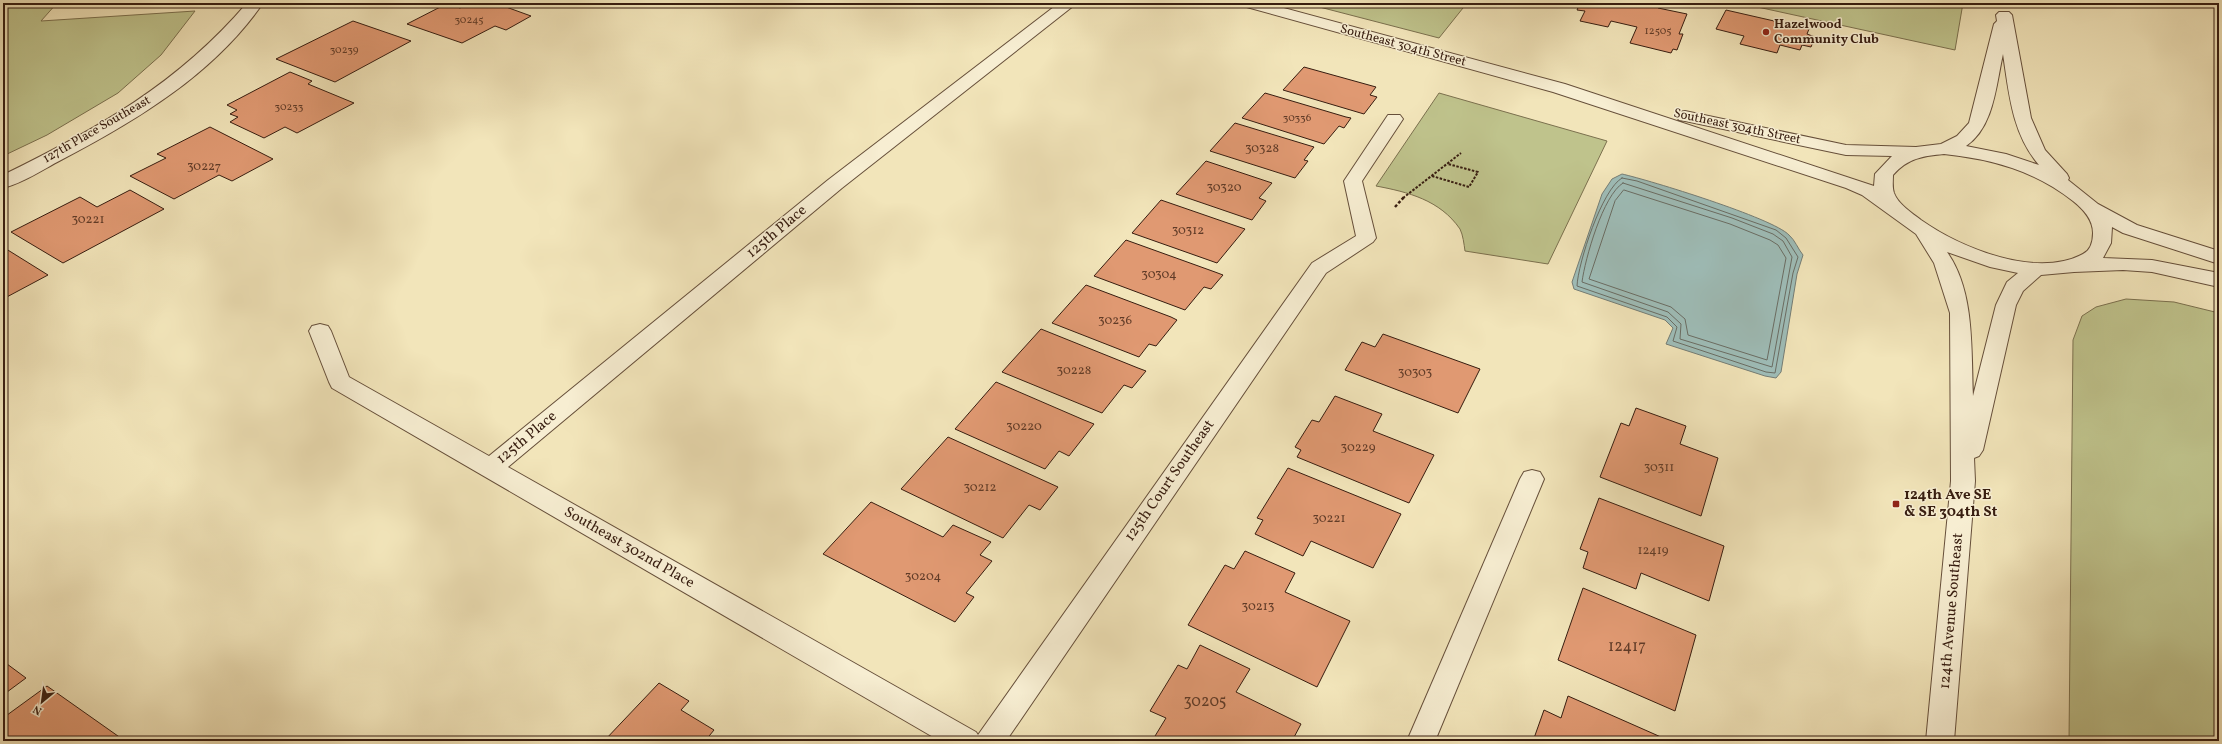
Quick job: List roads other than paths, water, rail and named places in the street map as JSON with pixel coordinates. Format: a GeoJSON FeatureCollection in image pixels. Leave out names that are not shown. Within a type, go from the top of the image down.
{"type":"FeatureCollection","features":[{"type":"Feature","properties":{"kind":"street","name":"127th Place Southeast"},"geometry":{"type":"LineString","coordinates":[[3,182],[105,129],[151,100],[220,43],[241,21],[255,3]]}},
{"type":"Feature","properties":{"kind":"street","name":"125th Place"},"geometry":{"type":"LineString","coordinates":[[490,468],[835,184],[1070,3]]}},
{"type":"Feature","properties":{"kind":"street","name":"Southeast 304th Street"},"geometry":{"type":"LineString","coordinates":[[1248,3],[1559,88],[1853,184],[1869,191],[1898,212]]}},
{"type":"Feature","properties":{"kind":"street"},"geometry":{"type":"LineString","coordinates":[[2004,9],[1978,123],[1972,134],[1961,143],[1944,148],[1916,151],[1895,160],[1884,174],[1884,192],[1898,212],[1923,232],[1957,250],[1997,263],[2036,269],[2123,264],[2152,266],[2219,280]]}},
{"type":"Feature","properties":{"kind":"street"},"geometry":{"type":"LineString","coordinates":[[2004,9],[2022,118],[2028,136],[2038,152],[2070,189],[2091,207],[2130,229],[2219,258]]}},
{"type":"Feature","properties":{"kind":"street","name":"Southeast 304th Street"},"geometry":{"type":"LineString","coordinates":[[1559,88],[1846,150],[1916,151]]}},
{"type":"Feature","properties":{"kind":"street","name":"125th Court Southeast"},"geometry":{"type":"LineString","coordinates":[[989,741],[1319,268],[1366,238],[1353,181],[1394,119]]}},
{"type":"Feature","properties":{"kind":"street"},"geometry":{"type":"LineString","coordinates":[[1944,148],[1975,152],[2009,160],[2041,172],[2070,189]]}},
{"type":"Feature","properties":{"kind":"street"},"geometry":{"type":"LineString","coordinates":[[2069,266],[2092,258],[2103,244],[2103,227],[2091,207]]}},
{"type":"Feature","properties":{"kind":"street","name":"124th Avenue Southeast"},"geometry":{"type":"LineString","coordinates":[[1923,232],[1944,262],[1960,313],[1963,481],[1940,741]]}},
{"type":"Feature","properties":{"kind":"street","name":"124th Avenue Southeast"},"geometry":{"type":"LineString","coordinates":[[1963,481],[2006,305],[2014,287],[2036,269]]}},
{"type":"Feature","properties":{"kind":"street","name":"Southeast 302nd Place"},"geometry":{"type":"LineString","coordinates":[[320,331],[340,382],[966,741]]}},
{"type":"Feature","properties":{"kind":"street"},"geometry":{"type":"LineString","coordinates":[[1421,741],[1532,479]]}},
{"type":"Feature","properties":{"kind":"water"},"geometry":{"type":"Polygon","coordinates":[[[1622,174],[1710,200],[1760,219],[1778,228],[1793,239],[1803,255],[1797,274],[1781,372],[1776,378],[1765,376],[1666,344],[1673,328],[1665,320],[1574,289],[1572,282],[1602,194],[1612,179],[1622,174]]]}},
{"type":"Feature","properties":{"kind":"place","name":"Hazelwood Community Club"},"geometry":{"type":"Point","coordinates":[1766,32]}},
{"type":"Feature","properties":{"kind":"place","name":"124th Ave SE & SE 304th St"},"geometry":{"type":"Point","coordinates":[1896,504]}}]}
